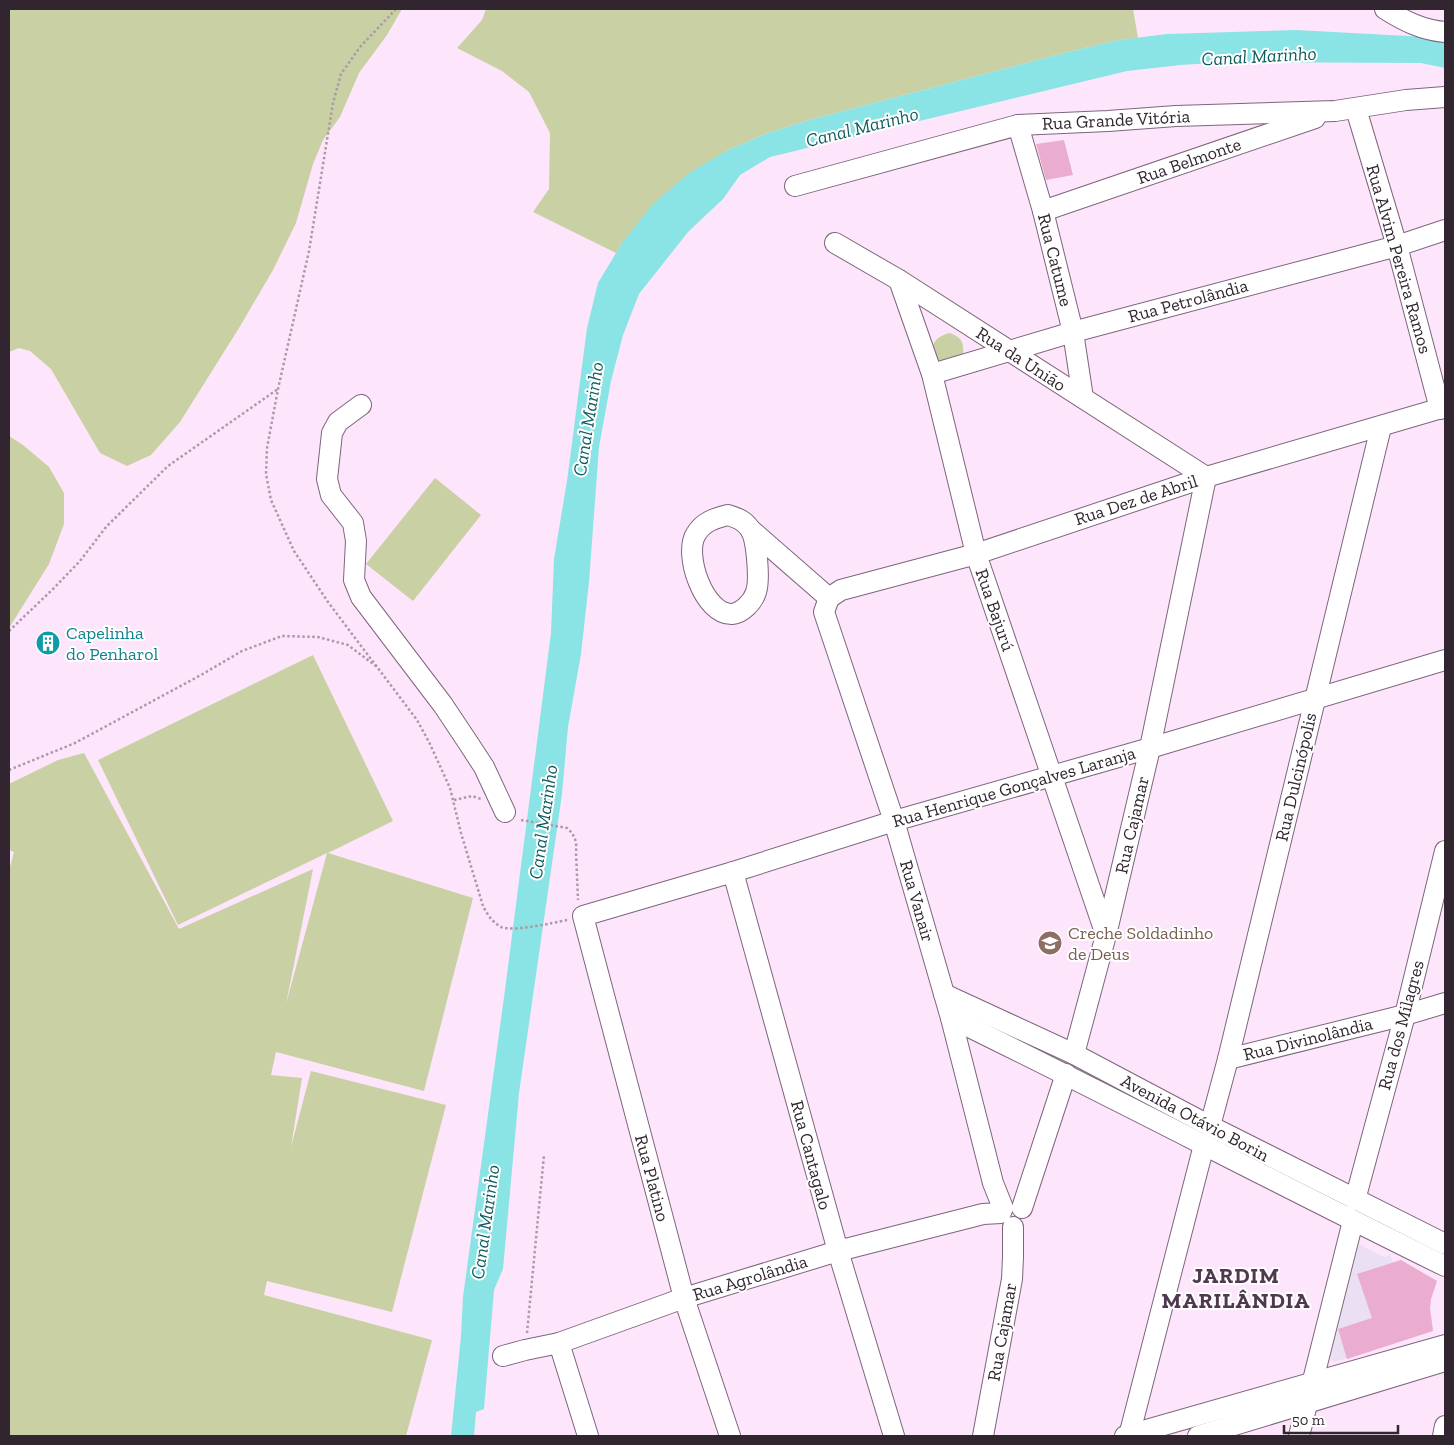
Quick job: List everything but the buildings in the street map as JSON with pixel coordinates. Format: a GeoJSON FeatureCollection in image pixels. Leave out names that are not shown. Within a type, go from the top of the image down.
{"type":"FeatureCollection","features":[{"type":"Feature","properties":{"kind":"street"},"geometry":{"type":"LineString","coordinates":[[1385,9],[1413,25],[1445,32]]}},
{"type":"Feature","properties":{"kind":"street","name":"Rua Grande Vitória"},"geometry":{"type":"LineString","coordinates":[[795,186],[1018,125],[1176,116],[1334,111],[1445,96]]}},
{"type":"Feature","properties":{"kind":"street","name":"Rua Alvim Pereira Ramos"},"geometry":{"type":"LineString","coordinates":[[1356,109],[1443,408]]}},
{"type":"Feature","properties":{"kind":"street","name":"Rua Belmonte"},"geometry":{"type":"LineString","coordinates":[[1043,211],[1334,111]]}},
{"type":"Feature","properties":{"kind":"street","name":"Rua Catume"},"geometry":{"type":"LineString","coordinates":[[1018,125],[1043,211],[1073,332],[1083,398]]}},
{"type":"Feature","properties":{"kind":"street","name":"Rua Petrolândia"},"geometry":{"type":"LineString","coordinates":[[932,374],[1008,350],[1397,246],[1445,230]]}},
{"type":"Feature","properties":{"kind":"street","name":"Rua da União"},"geometry":{"type":"LineString","coordinates":[[835,243],[899,280],[1206,477]]}},
{"type":"Feature","properties":{"kind":"street","name":"Rua Bajurú"},"geometry":{"type":"LineString","coordinates":[[899,280],[932,374],[976,554],[1106,935]]}},
{"type":"Feature","properties":{"kind":"street"},"geometry":{"type":"LineString","coordinates":[[361,405],[338,422],[332,433],[327,479],[331,495],[353,523],[356,541],[354,580],[361,596],[443,705],[484,767],[505,812]]}},
{"type":"Feature","properties":{"kind":"street","name":"Rua Dez de Abril"},"geometry":{"type":"LineString","coordinates":[[829,598],[841,590],[976,554],[1206,477],[1443,408]]}},
{"type":"Feature","properties":{"kind":"street","name":"Rua Dulcinópolis"},"geometry":{"type":"LineString","coordinates":[[1128,1436],[1228,1059],[1381,427]]}},
{"type":"Feature","properties":{"kind":"street","name":"Rua Cajamar"},"geometry":{"type":"LineString","coordinates":[[1074,1054],[1106,935],[1150,748],[1206,477]]}},
{"type":"Feature","properties":{"kind":"street"},"geometry":{"type":"LineString","coordinates":[[751,530],[756,548],[758,581],[752,601],[744,609],[734,614],[723,613],[713,606],[694,568],[691,546],[696,534],[704,524],[715,518],[728,515],[742,520],[829,598]]}},
{"type":"Feature","properties":{"kind":"street","name":"Rua Vanair"},"geometry":{"type":"LineString","coordinates":[[829,598],[824,612],[894,821],[951,1018],[993,1182],[1010,1214]]}},
{"type":"Feature","properties":{"kind":"street","name":"Rua Henrique Gonçalves Laranja"},"geometry":{"type":"LineString","coordinates":[[583,916],[733,872],[894,821],[1150,748],[1445,660]]}},
{"type":"Feature","properties":{"kind":"street","name":"Rua dos Milagres"},"geometry":{"type":"LineString","coordinates":[[1355,1200],[1405,1015],[1445,851]]}},
{"type":"Feature","properties":{"kind":"street","name":"Rua Cantagalo"},"geometry":{"type":"LineString","coordinates":[[733,872],[838,1251],[894,1436]]}},
{"type":"Feature","properties":{"kind":"street","name":"Rua Platino"},"geometry":{"type":"LineString","coordinates":[[583,916],[684,1298],[730,1436]]}},
{"type":"Feature","properties":{"kind":"street","name":"Avenida Otávio Borin"},"geometry":{"type":"LineString","coordinates":[[944,994],[1074,1054],[1207,1136],[1352,1221],[1445,1266]]}},
{"type":"Feature","properties":{"kind":"street","name":"Rua Divinolândia"},"geometry":{"type":"LineString","coordinates":[[1228,1059],[1405,1015],[1445,1003]]}},
{"type":"Feature","properties":{"kind":"street","name":"Avenida Otávio Borin"},"geometry":{"type":"LineString","coordinates":[[951,1018],[1066,1074],[1355,1200],[1445,1244]]}},
{"type":"Feature","properties":{"kind":"street","name":"Rua Cajamar"},"geometry":{"type":"LineString","coordinates":[[983,1436],[1012,1279],[1013,1257],[1010,1214],[1066,1074]]}},
{"type":"Feature","properties":{"kind":"street","name":"Rua Agrolândia"},"geometry":{"type":"LineString","coordinates":[[503,1356],[559,1343],[684,1298],[838,1251],[983,1214],[1010,1214]]}},
{"type":"Feature","properties":{"kind":"street"},"geometry":{"type":"LineString","coordinates":[[1299,1436],[1352,1221]]}},
{"type":"Feature","properties":{"kind":"street"},"geometry":{"type":"LineString","coordinates":[[559,1343],[588,1436]]}},
{"type":"Feature","properties":{"kind":"street"},"geometry":{"type":"LineString","coordinates":[[1128,1436],[1445,1345]]}},
{"type":"Feature","properties":{"kind":"street"},"geometry":{"type":"LineString","coordinates":[[1198,1436],[1445,1361]]}},
{"type":"Feature","properties":{"kind":"street"},"geometry":{"type":"LineString","coordinates":[[1443,1436],[1445,1426]]}},
{"type":"Feature","properties":{"kind":"path"},"geometry":{"type":"LineString","coordinates":[[396,9],[360,48],[341,74],[334,103],[309,251],[278,389],[268,448],[266,474],[271,500],[294,551],[328,602],[417,720],[430,742],[450,788],[460,833],[483,906],[493,922],[507,929],[549,924]]}},
{"type":"Feature","properties":{"kind":"path"},"geometry":{"type":"LineString","coordinates":[[9,631],[80,561],[106,526],[168,466],[278,389]]}},
{"type":"Feature","properties":{"kind":"path"},"geometry":{"type":"LineString","coordinates":[[9,770],[74,743],[202,675],[242,651],[282,636],[318,637],[348,646],[380,670]]}},
{"type":"Feature","properties":{"kind":"path"},"geometry":{"type":"LineString","coordinates":[[525,820],[567,828],[576,839],[577,899],[583,916]]}},
{"type":"Feature","properties":{"kind":"path"},"geometry":{"type":"LineString","coordinates":[[525,1350],[544,1155]]}},
{"type":"Feature","properties":{"kind":"shaded area"},"geometry":{"type":"Polygon","coordinates":[[[9,9],[402,9],[387,35],[359,73],[340,117],[323,140],[313,164],[296,223],[273,270],[239,328],[180,422],[151,455],[127,466],[100,453],[51,369],[30,351],[19,348],[9,352],[9,9]]]}},
{"type":"Feature","properties":{"kind":"shaded area"},"geometry":{"type":"Polygon","coordinates":[[[486,9],[1133,9],[1138,38],[1119,40],[1072,51],[809,120],[765,134],[726,151],[622,243],[616,253],[533,212],[549,189],[550,133],[529,92],[502,71],[457,48],[482,20],[486,9]]]}},
{"type":"Feature","properties":{"kind":"shaded area"},"geometry":{"type":"Polygon","coordinates":[[[950,333],[961,341],[963,355],[947,365],[936,357],[933,348],[937,339],[950,333]]]}},
{"type":"Feature","properties":{"kind":"shaded area"},"geometry":{"type":"Polygon","coordinates":[[[9,436],[49,467],[64,493],[64,524],[49,564],[9,628],[9,436]]]}},
{"type":"Feature","properties":{"kind":"shaded area"},"geometry":{"type":"Polygon","coordinates":[[[435,478],[481,515],[413,601],[366,564],[435,478]]]}},
{"type":"Feature","properties":{"kind":"shaded area"},"geometry":{"type":"Polygon","coordinates":[[[313,655],[393,821],[328,853],[473,898],[424,1091],[276,1052],[271,1075],[302,1078],[291,1147],[311,1071],[446,1105],[392,1312],[267,1281],[264,1295],[432,1340],[406,1436],[9,1436],[9,871],[14,852],[9,850],[9,784],[58,760],[84,753],[179,929],[313,869],[286,1004],[327,853],[178,925],[98,760],[313,655]]]}},
{"type":"Feature","properties":{"kind":"shaded area"},"geometry":{"type":"Polygon","coordinates":[[[1359,1244],[1384,1257],[1390,1255],[1393,1262],[1401,1260],[1437,1281],[1430,1308],[1433,1331],[1334,1362],[1330,1358],[1359,1244]]]}},
{"type":"Feature","properties":{"kind":"water","name":"Canal Marinho"},"geometry":{"type":"Polygon","coordinates":[[[1296,30],[1445,38],[1445,68],[1421,63],[1228,62],[1127,71],[770,157],[740,175],[723,199],[688,232],[639,294],[623,335],[611,381],[599,447],[589,582],[581,654],[568,727],[562,794],[519,1093],[503,1269],[494,1290],[484,1409],[476,1412],[474,1436],[451,1436],[463,1297],[551,633],[554,559],[567,481],[587,328],[598,283],[622,243],[652,205],[689,173],[726,151],[765,134],[809,120],[1119,40],[1167,34],[1296,30]]]}},
{"type":"Feature","properties":{"kind":"place","name":"Capelinha do Penharol"},"geometry":{"type":"Point","coordinates":[48,643]}},
{"type":"Feature","properties":{"kind":"place","name":"Creche Soldadinho de Deus"},"geometry":{"type":"Point","coordinates":[1050,943]}},
{"type":"Feature","properties":{"kind":"district","name":"JARDIM MARILÂNDIA"},"geometry":{"type":"Point","coordinates":[1236,1288]}}]}
